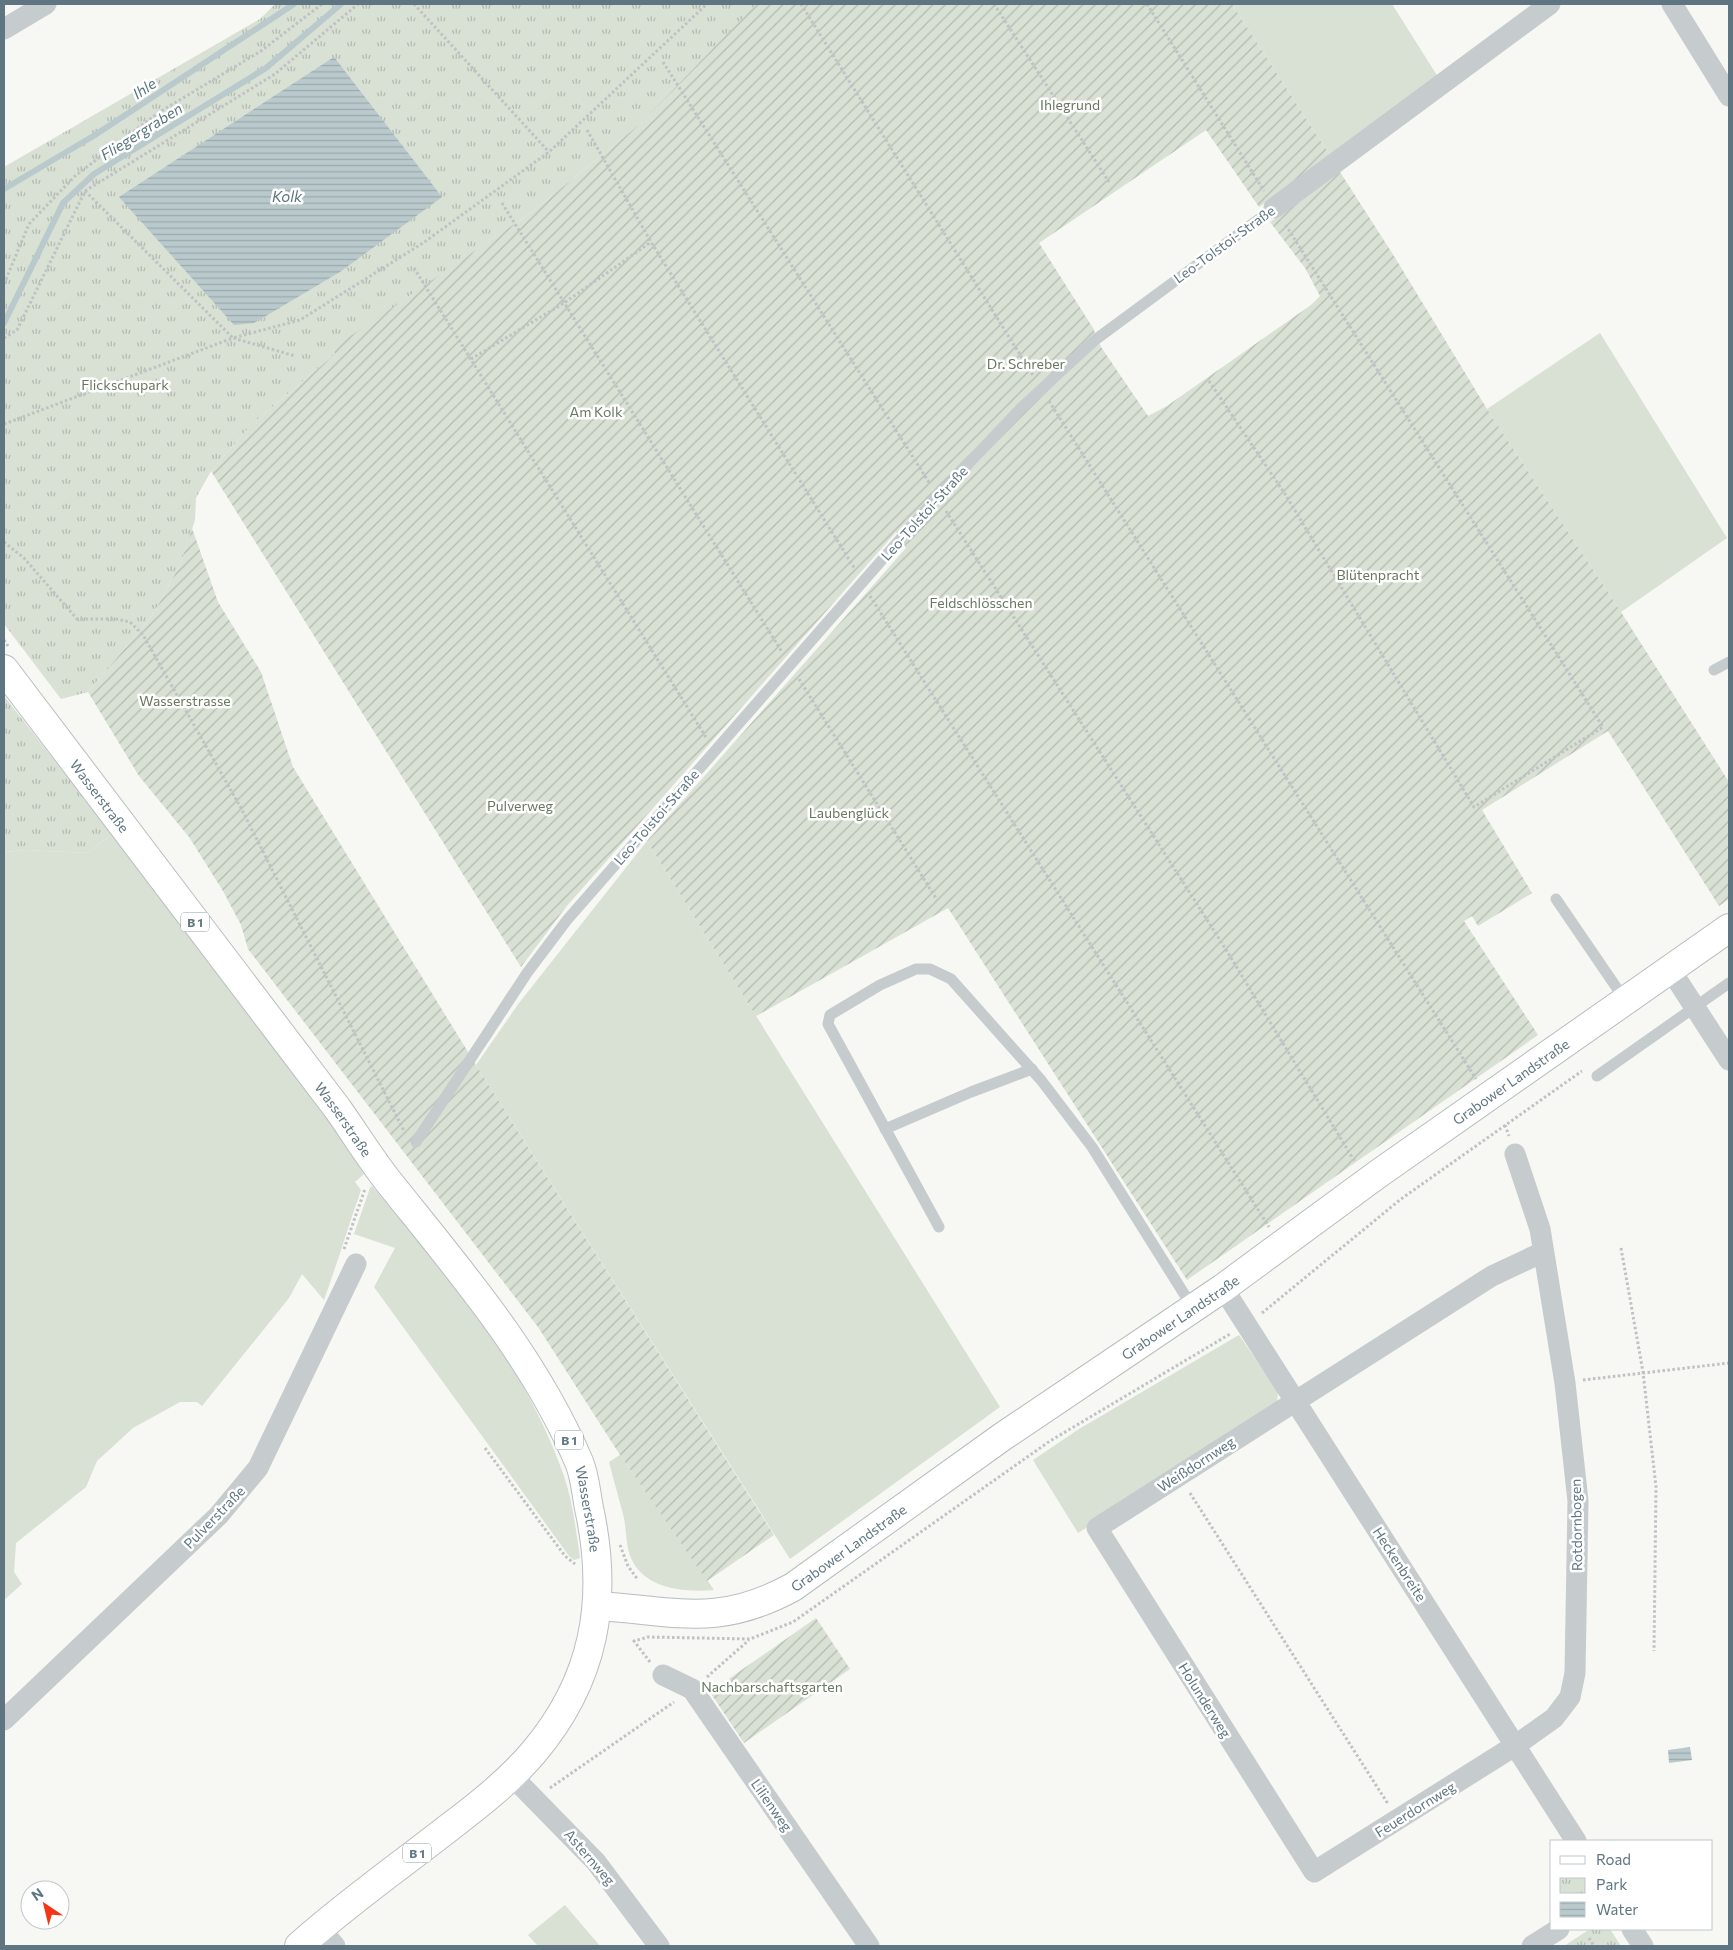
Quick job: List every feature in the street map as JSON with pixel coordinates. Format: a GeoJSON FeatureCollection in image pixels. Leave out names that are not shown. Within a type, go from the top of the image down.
{"type":"FeatureCollection","features":[{"type":"Feature","properties":{"kind":"main road","name":"Wasserstraße"},"geometry":{"type":"LineString","coordinates":[[4,669],[337,1108],[387,1179],[480,1296],[529,1365],[554,1410],[580,1465],[597,1552],[598,1606]]}},
{"type":"Feature","properties":{"kind":"main road","name":"Grabower Landstraße"},"geometry":{"type":"LineString","coordinates":[[598,1606],[706,1615],[738,1611],[774,1598],[840,1555],[898,1511],[1082,1382],[1223,1288],[1488,1096],[1729,928]]}},
{"type":"Feature","properties":{"kind":"main road","name":"B 1"},"geometry":{"type":"LineString","coordinates":[[299,1946],[327,1937],[347,1904],[461,1818],[521,1785],[534,1752],[562,1710],[591,1649],[598,1606]]}},
{"type":"Feature","properties":{"kind":"street"},"geometry":{"type":"LineString","coordinates":[[4,29],[46,4]]}},
{"type":"Feature","properties":{"kind":"street","name":"Leo-Tolstoi-Straße"},"geometry":{"type":"LineString","coordinates":[[1274,208],[1550,4]]}},
{"type":"Feature","properties":{"kind":"street"},"geometry":{"type":"LineString","coordinates":[[1672,4],[1729,96]]}},
{"type":"Feature","properties":{"kind":"street"},"geometry":{"type":"LineString","coordinates":[[1670,969],[1729,1060]]}},
{"type":"Feature","properties":{"kind":"street","name":"Rotdornbogen"},"geometry":{"type":"LineString","coordinates":[[1515,1154],[1540,1229],[1565,1383],[1578,1501],[1574,1685],[1563,1709],[1554,1718],[1516,1745]]}},
{"type":"Feature","properties":{"kind":"street"},"geometry":{"type":"LineString","coordinates":[[1296,1401],[1492,1276],[1543,1252]]}},
{"type":"Feature","properties":{"kind":"street","name":"Pulverstraße"},"geometry":{"type":"LineString","coordinates":[[4,1720],[219,1514],[258,1468],[356,1264]]}},
{"type":"Feature","properties":{"kind":"street","name":"Heckenbreite"},"geometry":{"type":"LineString","coordinates":[[1223,1288],[1575,1840]]}},
{"type":"Feature","properties":{"kind":"street","name":"Weißdornweg"},"geometry":{"type":"LineString","coordinates":[[1097,1528],[1296,1401]]}},
{"type":"Feature","properties":{"kind":"street","name":"Holunderweg"},"geometry":{"type":"LineString","coordinates":[[1097,1528],[1314,1872]]}},
{"type":"Feature","properties":{"kind":"street","name":"Lilienweg"},"geometry":{"type":"LineString","coordinates":[[663,1675],[692,1689],[869,1946]]}},
{"type":"Feature","properties":{"kind":"street","name":"Feuerdornweg"},"geometry":{"type":"LineString","coordinates":[[1314,1872],[1516,1745]]}},
{"type":"Feature","properties":{"kind":"street","name":"Asternweg"},"geometry":{"type":"LineString","coordinates":[[521,1785],[596,1862],[659,1946]]}},
{"type":"Feature","properties":{"kind":"street"},"geometry":{"type":"LineString","coordinates":[[1633,1930],[1643,1946]]}},
{"type":"Feature","properties":{"kind":"lane","name":"Leo-Tolstoi-Straße"},"geometry":{"type":"LineString","coordinates":[[416,1142],[526,973],[567,920],[714,751],[791,666],[937,496],[1041,388],[1095,340],[1274,208]]}},
{"type":"Feature","properties":{"kind":"lane"},"geometry":{"type":"LineString","coordinates":[[1714,670],[1729,662]]}},
{"type":"Feature","properties":{"kind":"lane"},"geometry":{"type":"LineString","coordinates":[[1556,899],[1626,1000]]}},
{"type":"Feature","properties":{"kind":"lane"},"geometry":{"type":"LineString","coordinates":[[939,1227],[828,1024],[830,1015],[880,985],[916,969],[930,969],[951,979],[1032,1069],[1092,1147],[1193,1308]]}},
{"type":"Feature","properties":{"kind":"lane"},"geometry":{"type":"LineString","coordinates":[[1597,1076],[1729,983]]}},
{"type":"Feature","properties":{"kind":"lane"},"geometry":{"type":"LineString","coordinates":[[885,1129],[971,1092],[1032,1069]]}},
{"type":"Feature","properties":{"kind":"path"},"geometry":{"type":"LineString","coordinates":[[4,284],[29,224],[75,176],[158,113],[261,51],[322,4]]}},
{"type":"Feature","properties":{"kind":"path"},"geometry":{"type":"LineString","coordinates":[[4,338],[17,330],[85,191],[275,74],[358,4]]}},
{"type":"Feature","properties":{"kind":"path"},"geometry":{"type":"LineString","coordinates":[[414,4],[549,152]]}},
{"type":"Feature","properties":{"kind":"path"},"geometry":{"type":"LineString","coordinates":[[4,424],[233,338],[300,320],[423,243],[549,152],[707,4]]}},
{"type":"Feature","properties":{"kind":"path"},"geometry":{"type":"LineString","coordinates":[[801,4],[1488,1096]]}},
{"type":"Feature","properties":{"kind":"path"},"geometry":{"type":"LineString","coordinates":[[994,4],[1109,182]]}},
{"type":"Feature","properties":{"kind":"path"},"geometry":{"type":"LineString","coordinates":[[1147,4],[1274,208],[1603,726],[1474,807],[1285,494],[1209,380]]}},
{"type":"Feature","properties":{"kind":"path"},"geometry":{"type":"LineString","coordinates":[[663,62],[1225,948],[1359,1167]]}},
{"type":"Feature","properties":{"kind":"path"},"geometry":{"type":"LineString","coordinates":[[587,130],[651,242],[863,582],[872,600],[1272,1233]]}},
{"type":"Feature","properties":{"kind":"path"},"geometry":{"type":"LineString","coordinates":[[85,191],[233,338],[295,356]]}},
{"type":"Feature","properties":{"kind":"path"},"geometry":{"type":"LineString","coordinates":[[502,203],[937,900]]}},
{"type":"Feature","properties":{"kind":"path"},"geometry":{"type":"LineString","coordinates":[[472,359],[564,303],[651,242]]}},
{"type":"Feature","properties":{"kind":"path"},"geometry":{"type":"LineString","coordinates":[[414,268],[714,751]]}},
{"type":"Feature","properties":{"kind":"path"},"geometry":{"type":"LineString","coordinates":[[4,542],[24,558],[77,618],[116,618],[130,622],[143,635],[242,808],[403,1132],[416,1142]]}},
{"type":"Feature","properties":{"kind":"path"},"geometry":{"type":"LineString","coordinates":[[1192,1358],[1283,1298],[1401,1199],[1588,1066]]}},
{"type":"Feature","properties":{"kind":"path"},"geometry":{"type":"LineString","coordinates":[[356,1264],[343,1250],[366,1186]]}},
{"type":"Feature","properties":{"kind":"path"},"geometry":{"type":"LineString","coordinates":[[1621,1248],[1643,1372],[1656,1487],[1654,1651]]}},
{"type":"Feature","properties":{"kind":"path"},"geometry":{"type":"LineString","coordinates":[[1565,1383],[1729,1363]]}},
{"type":"Feature","properties":{"kind":"path"},"geometry":{"type":"LineString","coordinates":[[485,1448],[565,1556],[570,1562],[581,1565]]}},
{"type":"Feature","properties":{"kind":"path"},"geometry":{"type":"LineString","coordinates":[[1179,1475],[1397,1819]]}},
{"type":"Feature","properties":{"kind":"path"},"geometry":{"type":"LineString","coordinates":[[521,1785],[557,1785],[692,1689],[750,1639]]}},
{"type":"Feature","properties":{"kind":"path"},"geometry":{"type":"LineString","coordinates":[[1589,1938],[1594,1946]]}},
{"type":"Feature","properties":{"kind":"green space","name":"Flickschupark"},"geometry":{"type":"Polygon","coordinates":[[[275,4],[757,4],[640,124],[533,211],[333,349],[336,353],[251,425],[211,471],[196,498],[195,520],[180,565],[152,616],[88,692],[61,699],[4,624],[4,167],[260,19],[275,4]]]}},
{"type":"Feature","properties":{"kind":"green space"},"geometry":{"type":"Polygon","coordinates":[[[756,4],[1232,4],[1331,157],[1259,207],[1206,130],[1039,243],[1093,328],[1101,347],[1148,416],[1167,406],[1311,305],[1320,296],[1305,268],[1270,222],[1340,172],[1394,256],[1487,409],[1621,612],[1729,782],[1729,899],[1719,906],[1608,731],[1482,810],[1532,893],[1478,926],[1472,916],[1464,921],[1538,1035],[1187,1280],[948,908],[756,1016],[647,841],[906,548],[896,532],[566,907],[521,967],[211,471],[251,425],[335,354],[333,348],[533,211],[640,124],[756,4]]]}},
{"type":"Feature","properties":{"kind":"green space"},"geometry":{"type":"Polygon","coordinates":[[[1232,4],[1392,4],[1438,77],[1331,157],[1232,4]]]}},
{"type":"Feature","properties":{"kind":"green space"},"geometry":{"type":"Polygon","coordinates":[[[1600,333],[1727,538],[1621,612],[1487,409],[1600,333]]]}},
{"type":"Feature","properties":{"kind":"green space","name":"Wasserstrasse"},"geometry":{"type":"Polygon","coordinates":[[[192,528],[218,602],[261,672],[293,767],[476,1065],[774,1535],[707,1581],[620,1455],[538,1327],[248,949],[241,925],[223,891],[189,837],[139,776],[88,692],[152,616],[180,565],[192,528]]]}},
{"type":"Feature","properties":{"kind":"green space"},"geometry":{"type":"Polygon","coordinates":[[[4,696],[112,834],[87,853],[26,850],[4,852],[4,696]]]}},
{"type":"Feature","properties":{"kind":"green space"},"geometry":{"type":"Polygon","coordinates":[[[112,834],[316,1100],[364,1174],[355,1182],[361,1190],[324,1300],[302,1274],[289,1298],[202,1406],[197,1402],[180,1402],[133,1428],[97,1461],[86,1487],[16,1543],[14,1572],[22,1584],[4,1600],[4,852],[26,850],[87,853],[112,834]]]}},
{"type":"Feature","properties":{"kind":"green space"},"geometry":{"type":"Polygon","coordinates":[[[647,841],[1000,1407],[790,1559],[476,1065],[519,1003],[647,841]]]}},
{"type":"Feature","properties":{"kind":"green space"},"geometry":{"type":"Polygon","coordinates":[[[372,1186],[457,1286],[483,1321],[529,1396],[548,1435],[564,1476],[572,1507],[580,1558],[574,1560],[569,1556],[374,1287],[395,1248],[354,1234],[372,1186]]]}},
{"type":"Feature","properties":{"kind":"green space"},"geometry":{"type":"Polygon","coordinates":[[[1239,1335],[1278,1391],[1277,1403],[1078,1533],[1033,1460],[1079,1429],[1239,1335]]]}},
{"type":"Feature","properties":{"kind":"green space"},"geometry":{"type":"Polygon","coordinates":[[[620,1455],[714,1590],[675,1589],[662,1585],[650,1580],[633,1562],[628,1549],[624,1518],[609,1462],[620,1455]]]}},
{"type":"Feature","properties":{"kind":"green space","name":"Nachbarschaftsgarten"},"geometry":{"type":"Polygon","coordinates":[[[816,1618],[850,1669],[744,1743],[710,1692],[816,1618]]]}},
{"type":"Feature","properties":{"kind":"green space"},"geometry":{"type":"Polygon","coordinates":[[[565,1905],[600,1946],[538,1946],[528,1935],[565,1905]]]}},
{"type":"Feature","properties":{"kind":"green space"},"geometry":{"type":"Polygon","coordinates":[[[1588,1930],[1611,1930],[1621,1946],[1564,1946],[1588,1930]]]}},
{"type":"Feature","properties":{"kind":"water","name":"Kolk"},"geometry":{"type":"Polygon","coordinates":[[[334,57],[442,197],[340,272],[254,323],[234,325],[119,197],[334,57]]]}},
{"type":"Feature","properties":{"kind":"water"},"geometry":{"type":"Polygon","coordinates":[[[1690,1747],[1692,1760],[1669,1763],[1668,1750],[1690,1747]]]}},
{"type":"Feature","properties":{"kind":"waterway","name":"Ihle"},"geometry":{"type":"LineString","coordinates":[[4,189],[95,135],[294,4]]}},
{"type":"Feature","properties":{"kind":"waterway","name":"Fliegergraben"},"geometry":{"type":"LineString","coordinates":[[4,323],[63,203],[94,174],[266,68],[341,4]]}},
{"type":"Feature","properties":{"kind":"park label","name":"Ihlegrund"},"geometry":{"type":"Point","coordinates":[1070,104]}},
{"type":"Feature","properties":{"kind":"park label","name":"Dr. Schreber"},"geometry":{"type":"Point","coordinates":[1026,363]}},
{"type":"Feature","properties":{"kind":"park label","name":"Am Kolk"},"geometry":{"type":"Point","coordinates":[596,411]}},
{"type":"Feature","properties":{"kind":"park label","name":"Blütenpracht"},"geometry":{"type":"Point","coordinates":[1378,574]}},
{"type":"Feature","properties":{"kind":"park label","name":"Feldschlösschen"},"geometry":{"type":"Point","coordinates":[981,602]}},
{"type":"Feature","properties":{"kind":"park label","name":"Pulverweg"},"geometry":{"type":"Point","coordinates":[520,805]}},
{"type":"Feature","properties":{"kind":"park label","name":"Laubenglück"},"geometry":{"type":"Point","coordinates":[849,812]}}]}
